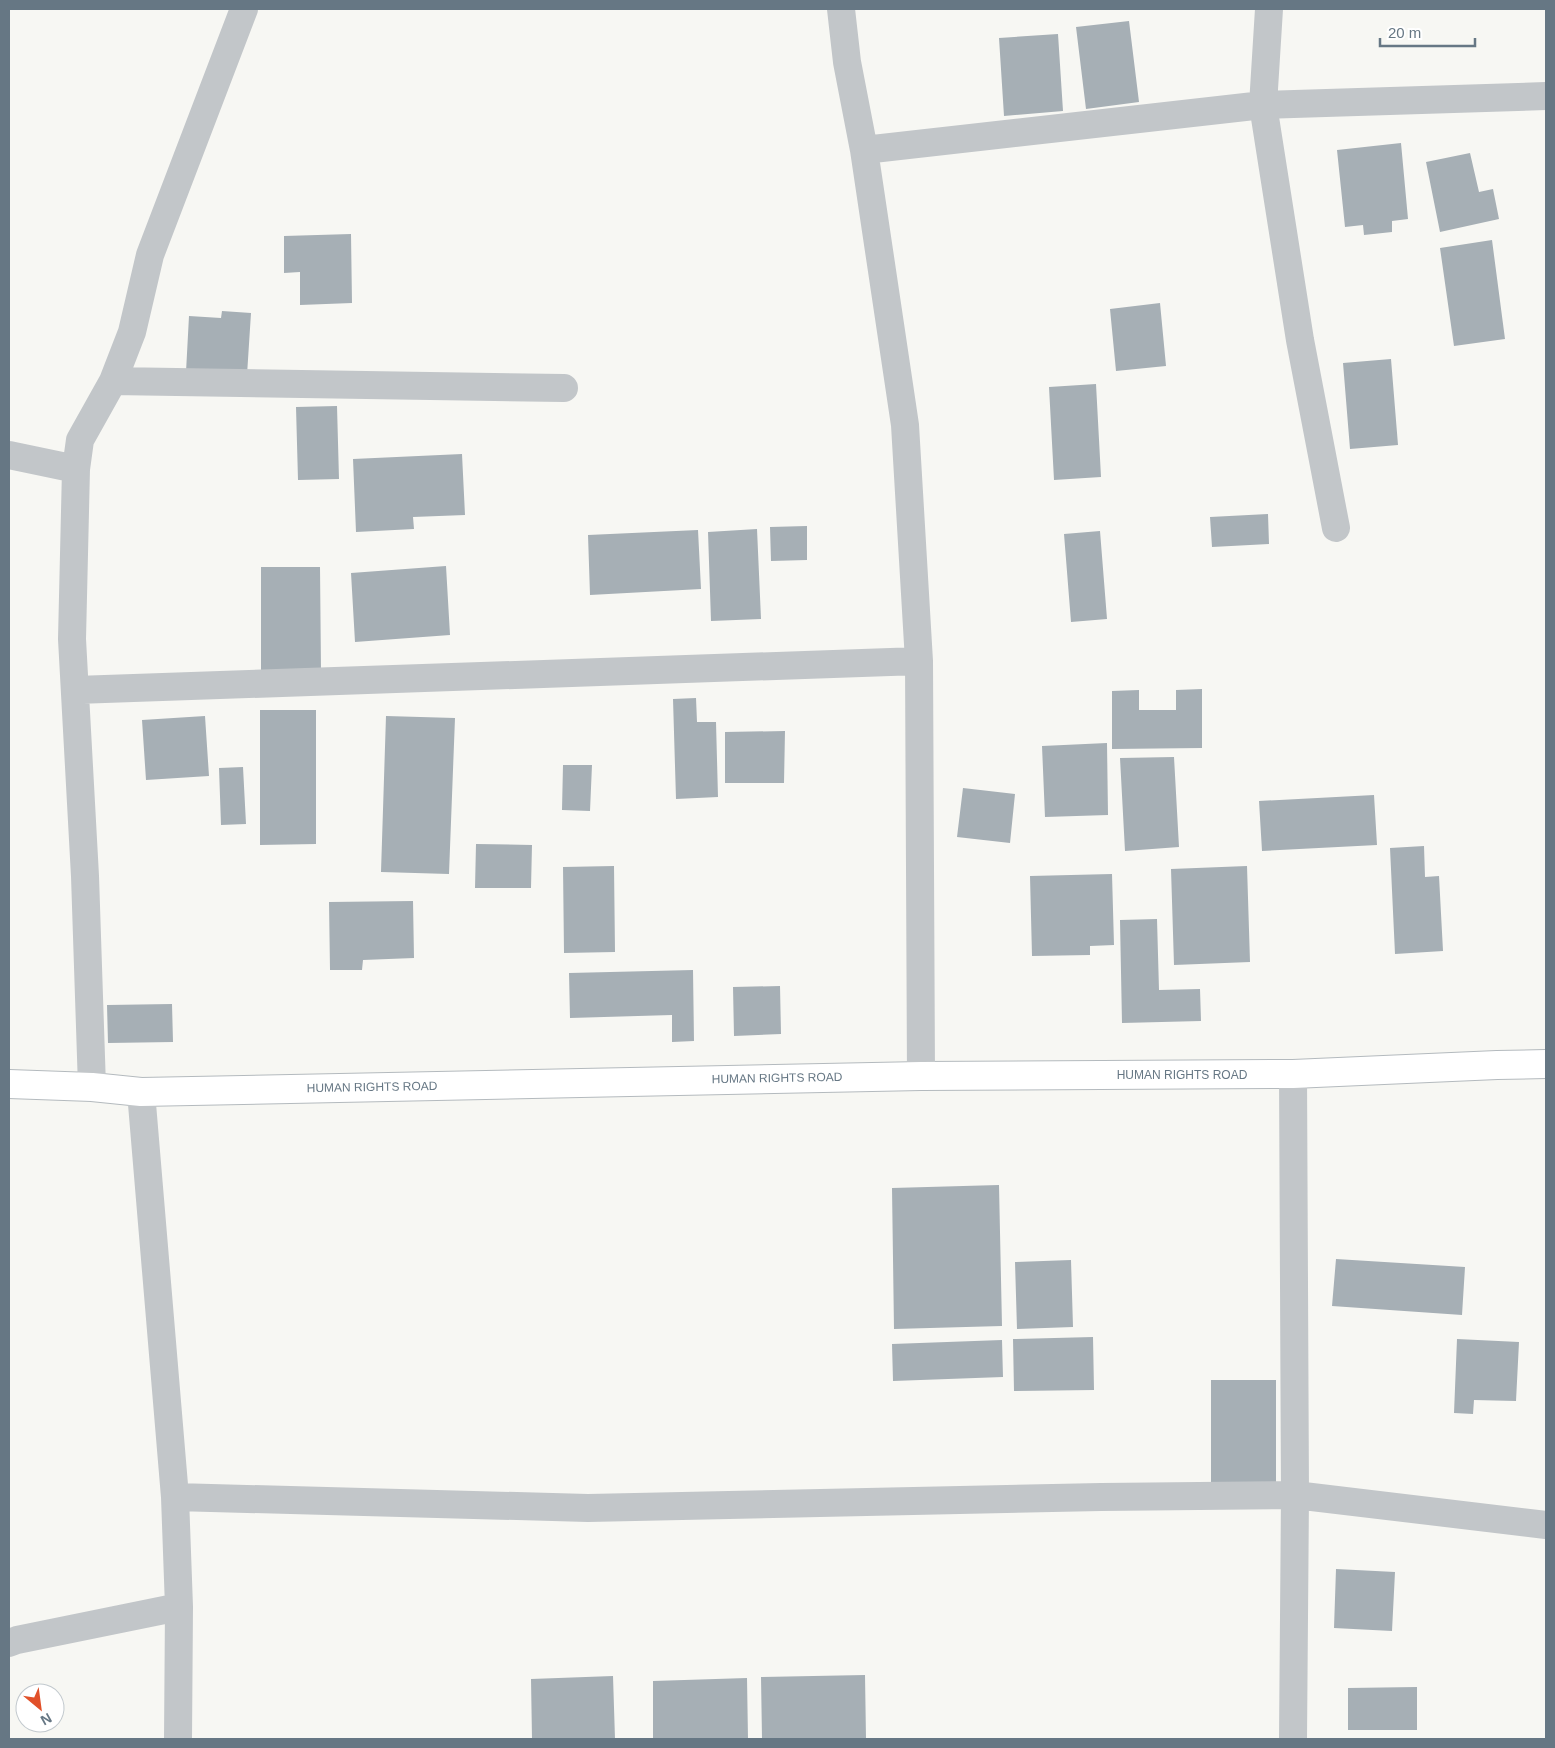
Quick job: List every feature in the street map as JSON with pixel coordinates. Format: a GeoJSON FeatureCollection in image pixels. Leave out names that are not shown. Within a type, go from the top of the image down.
{"type":"FeatureCollection","features":[{"type":"Feature","properties":{"kind":"street"},"geometry":{"type":"LineString","coordinates":[[92,1087],[86,876],[72,639],[76,469],[80,440],[113,381],[132,332],[150,255],[244,9]]}},
{"type":"Feature","properties":{"kind":"street"},"geometry":{"type":"LineString","coordinates":[[841,9],[847,62],[864,150],[905,425],[919,661],[921,1076]]}},
{"type":"Feature","properties":{"kind":"street"},"geometry":{"type":"LineString","coordinates":[[1269,9],[1263,105],[1300,340],[1336,528]]}},
{"type":"Feature","properties":{"kind":"street"},"geometry":{"type":"LineString","coordinates":[[864,150],[1263,105],[1546,96]]}},
{"type":"Feature","properties":{"kind":"street"},"geometry":{"type":"LineString","coordinates":[[113,381],[564,388]]}},
{"type":"Feature","properties":{"kind":"street"},"geometry":{"type":"LineString","coordinates":[[9,455],[76,469]]}},
{"type":"Feature","properties":{"kind":"street"},"geometry":{"type":"LineString","coordinates":[[76,690],[919,661]]}},
{"type":"Feature","properties":{"kind":"street","name":"HUMAN RIGHTS ROAD"},"geometry":{"type":"LineString","coordinates":[[9,1084],[92,1087],[141,1092],[921,1076],[1293,1074],[1546,1064]]}},
{"type":"Feature","properties":{"kind":"street"},"geometry":{"type":"LineString","coordinates":[[1293,1074],[1295,1495],[1293,1739]]}},
{"type":"Feature","properties":{"kind":"street"},"geometry":{"type":"LineString","coordinates":[[141,1092],[175,1497],[179,1607],[178,1739]]}},
{"type":"Feature","properties":{"kind":"street"},"geometry":{"type":"LineString","coordinates":[[175,1497],[588,1508],[1101,1497],[1295,1495],[1546,1525]]}},
{"type":"Feature","properties":{"kind":"street"},"geometry":{"type":"LineString","coordinates":[[9,1643],[179,1607]]}},
{"type":"Feature","properties":{"kind":"building"},"geometry":{"type":"Polygon","coordinates":[[[1129,21],[1139,102],[1086,109],[1076,27],[1129,21]]]}},
{"type":"Feature","properties":{"kind":"building"},"geometry":{"type":"Polygon","coordinates":[[[1058,34],[1063,111],[1004,116],[999,38],[1058,34]]]}},
{"type":"Feature","properties":{"kind":"building"},"geometry":{"type":"Polygon","coordinates":[[[1401,143],[1408,219],[1392,221],[1392,232],[1364,235],[1363,225],[1345,227],[1337,150],[1401,143]]]}},
{"type":"Feature","properties":{"kind":"building"},"geometry":{"type":"Polygon","coordinates":[[[1470,153],[1479,192],[1493,189],[1499,219],[1440,232],[1426,162],[1470,153]]]}},
{"type":"Feature","properties":{"kind":"building"},"geometry":{"type":"Polygon","coordinates":[[[351,234],[352,303],[300,305],[300,272],[284,273],[284,236],[351,234]]]}},
{"type":"Feature","properties":{"kind":"building"},"geometry":{"type":"Polygon","coordinates":[[[1492,240],[1505,339],[1454,346],[1440,248],[1492,240]]]}},
{"type":"Feature","properties":{"kind":"building"},"geometry":{"type":"Polygon","coordinates":[[[1160,303],[1166,366],[1116,371],[1110,309],[1160,303]]]}},
{"type":"Feature","properties":{"kind":"building"},"geometry":{"type":"Polygon","coordinates":[[[222,311],[251,313],[247,375],[186,372],[189,316],[221,318],[222,311]]]}},
{"type":"Feature","properties":{"kind":"building"},"geometry":{"type":"Polygon","coordinates":[[[1391,359],[1398,445],[1350,449],[1343,363],[1391,359]]]}},
{"type":"Feature","properties":{"kind":"building"},"geometry":{"type":"Polygon","coordinates":[[[1096,384],[1101,477],[1054,480],[1049,387],[1096,384]]]}},
{"type":"Feature","properties":{"kind":"building"},"geometry":{"type":"Polygon","coordinates":[[[337,406],[339,479],[298,480],[296,407],[337,406]]]}},
{"type":"Feature","properties":{"kind":"building"},"geometry":{"type":"Polygon","coordinates":[[[462,454],[465,515],[413,517],[414,529],[356,532],[353,459],[462,454]]]}},
{"type":"Feature","properties":{"kind":"building"},"geometry":{"type":"Polygon","coordinates":[[[1268,514],[1269,544],[1212,547],[1210,517],[1268,514]]]}},
{"type":"Feature","properties":{"kind":"building"},"geometry":{"type":"Polygon","coordinates":[[[807,526],[807,560],[771,561],[770,527],[807,526]]]}},
{"type":"Feature","properties":{"kind":"building"},"geometry":{"type":"Polygon","coordinates":[[[757,529],[761,619],[711,621],[708,532],[757,529]]]}},
{"type":"Feature","properties":{"kind":"building"},"geometry":{"type":"Polygon","coordinates":[[[698,530],[701,589],[590,595],[588,535],[698,530]]]}},
{"type":"Feature","properties":{"kind":"building"},"geometry":{"type":"Polygon","coordinates":[[[1100,531],[1107,619],[1071,622],[1064,534],[1100,531]]]}},
{"type":"Feature","properties":{"kind":"building"},"geometry":{"type":"Polygon","coordinates":[[[446,566],[450,635],[355,642],[351,573],[446,566]]]}},
{"type":"Feature","properties":{"kind":"building"},"geometry":{"type":"Polygon","coordinates":[[[261,567],[320,567],[321,672],[261,673],[261,567]]]}},
{"type":"Feature","properties":{"kind":"building"},"geometry":{"type":"Polygon","coordinates":[[[1202,689],[1202,748],[1112,749],[1112,691],[1139,690],[1139,710],[1176,710],[1176,690],[1202,689]]]}},
{"type":"Feature","properties":{"kind":"building"},"geometry":{"type":"Polygon","coordinates":[[[696,698],[697,722],[716,722],[718,797],[676,799],[673,699],[696,698]]]}},
{"type":"Feature","properties":{"kind":"building"},"geometry":{"type":"Polygon","coordinates":[[[260,710],[316,710],[316,844],[260,845],[260,710]]]}},
{"type":"Feature","properties":{"kind":"building"},"geometry":{"type":"Polygon","coordinates":[[[205,716],[209,776],[146,780],[142,720],[205,716]]]}},
{"type":"Feature","properties":{"kind":"building"},"geometry":{"type":"Polygon","coordinates":[[[386,716],[455,718],[449,874],[381,872],[386,716]]]}},
{"type":"Feature","properties":{"kind":"building"},"geometry":{"type":"Polygon","coordinates":[[[785,731],[784,783],[725,783],[725,732],[785,731]]]}},
{"type":"Feature","properties":{"kind":"building"},"geometry":{"type":"Polygon","coordinates":[[[1107,743],[1108,815],[1045,817],[1042,746],[1107,743]]]}},
{"type":"Feature","properties":{"kind":"building"},"geometry":{"type":"Polygon","coordinates":[[[1174,757],[1179,847],[1125,851],[1120,758],[1174,757]]]}},
{"type":"Feature","properties":{"kind":"building"},"geometry":{"type":"Polygon","coordinates":[[[563,765],[592,765],[590,811],[562,810],[563,765]]]}},
{"type":"Feature","properties":{"kind":"building"},"geometry":{"type":"Polygon","coordinates":[[[243,767],[246,824],[221,825],[219,768],[243,767]]]}},
{"type":"Feature","properties":{"kind":"building"},"geometry":{"type":"Polygon","coordinates":[[[963,788],[1015,794],[1010,843],[957,837],[963,788]]]}},
{"type":"Feature","properties":{"kind":"building"},"geometry":{"type":"Polygon","coordinates":[[[1374,795],[1377,845],[1262,851],[1259,801],[1374,795]]]}},
{"type":"Feature","properties":{"kind":"building"},"geometry":{"type":"Polygon","coordinates":[[[476,844],[532,845],[531,888],[475,888],[476,844]]]}},
{"type":"Feature","properties":{"kind":"building"},"geometry":{"type":"Polygon","coordinates":[[[1424,846],[1425,877],[1439,876],[1443,951],[1395,954],[1390,848],[1424,846]]]}},
{"type":"Feature","properties":{"kind":"building"},"geometry":{"type":"Polygon","coordinates":[[[614,866],[615,952],[564,953],[563,867],[614,866]]]}},
{"type":"Feature","properties":{"kind":"building"},"geometry":{"type":"Polygon","coordinates":[[[1247,866],[1250,962],[1174,965],[1171,869],[1247,866]]]}},
{"type":"Feature","properties":{"kind":"building"},"geometry":{"type":"Polygon","coordinates":[[[1112,874],[1114,945],[1090,946],[1090,955],[1032,956],[1030,876],[1112,874]]]}},
{"type":"Feature","properties":{"kind":"building"},"geometry":{"type":"Polygon","coordinates":[[[413,901],[414,958],[363,960],[362,970],[330,970],[329,902],[413,901]]]}},
{"type":"Feature","properties":{"kind":"building"},"geometry":{"type":"Polygon","coordinates":[[[1157,919],[1159,990],[1200,989],[1201,1021],[1122,1023],[1120,920],[1157,919]]]}},
{"type":"Feature","properties":{"kind":"building"},"geometry":{"type":"Polygon","coordinates":[[[693,970],[694,1041],[672,1042],[672,1015],[570,1018],[569,973],[693,970]]]}},
{"type":"Feature","properties":{"kind":"building"},"geometry":{"type":"Polygon","coordinates":[[[780,986],[781,1034],[734,1036],[733,987],[780,986]]]}},
{"type":"Feature","properties":{"kind":"building"},"geometry":{"type":"Polygon","coordinates":[[[172,1004],[173,1042],[108,1043],[107,1005],[172,1004]]]}},
{"type":"Feature","properties":{"kind":"building"},"geometry":{"type":"Polygon","coordinates":[[[999,1185],[1002,1326],[894,1329],[892,1188],[999,1185]]]}},
{"type":"Feature","properties":{"kind":"building"},"geometry":{"type":"Polygon","coordinates":[[[1336,1259],[1465,1267],[1462,1315],[1332,1306],[1336,1259]]]}},
{"type":"Feature","properties":{"kind":"building"},"geometry":{"type":"Polygon","coordinates":[[[1071,1260],[1073,1327],[1017,1329],[1015,1262],[1071,1260]]]}},
{"type":"Feature","properties":{"kind":"building"},"geometry":{"type":"Polygon","coordinates":[[[1093,1337],[1094,1390],[1014,1391],[1013,1339],[1093,1337]]]}},
{"type":"Feature","properties":{"kind":"building"},"geometry":{"type":"Polygon","coordinates":[[[1457,1339],[1519,1342],[1516,1401],[1474,1400],[1473,1414],[1454,1413],[1457,1339]]]}},
{"type":"Feature","properties":{"kind":"building"},"geometry":{"type":"Polygon","coordinates":[[[1002,1340],[1003,1377],[893,1381],[892,1344],[1002,1340]]]}},
{"type":"Feature","properties":{"kind":"building"},"geometry":{"type":"Polygon","coordinates":[[[1211,1380],[1276,1380],[1276,1483],[1211,1483],[1211,1380]]]}},
{"type":"Feature","properties":{"kind":"building"},"geometry":{"type":"Polygon","coordinates":[[[1336,1569],[1395,1572],[1392,1631],[1334,1628],[1336,1569]]]}},
{"type":"Feature","properties":{"kind":"building"},"geometry":{"type":"Polygon","coordinates":[[[865,1675],[866,1739],[762,1739],[761,1677],[865,1675]]]}},
{"type":"Feature","properties":{"kind":"building"},"geometry":{"type":"Polygon","coordinates":[[[613,1676],[615,1739],[532,1739],[531,1679],[613,1676]]]}},
{"type":"Feature","properties":{"kind":"building"},"geometry":{"type":"Polygon","coordinates":[[[747,1678],[748,1739],[653,1739],[653,1681],[747,1678]]]}},
{"type":"Feature","properties":{"kind":"building"},"geometry":{"type":"Polygon","coordinates":[[[1417,1687],[1417,1730],[1348,1730],[1348,1688],[1417,1687]]]}}]}
